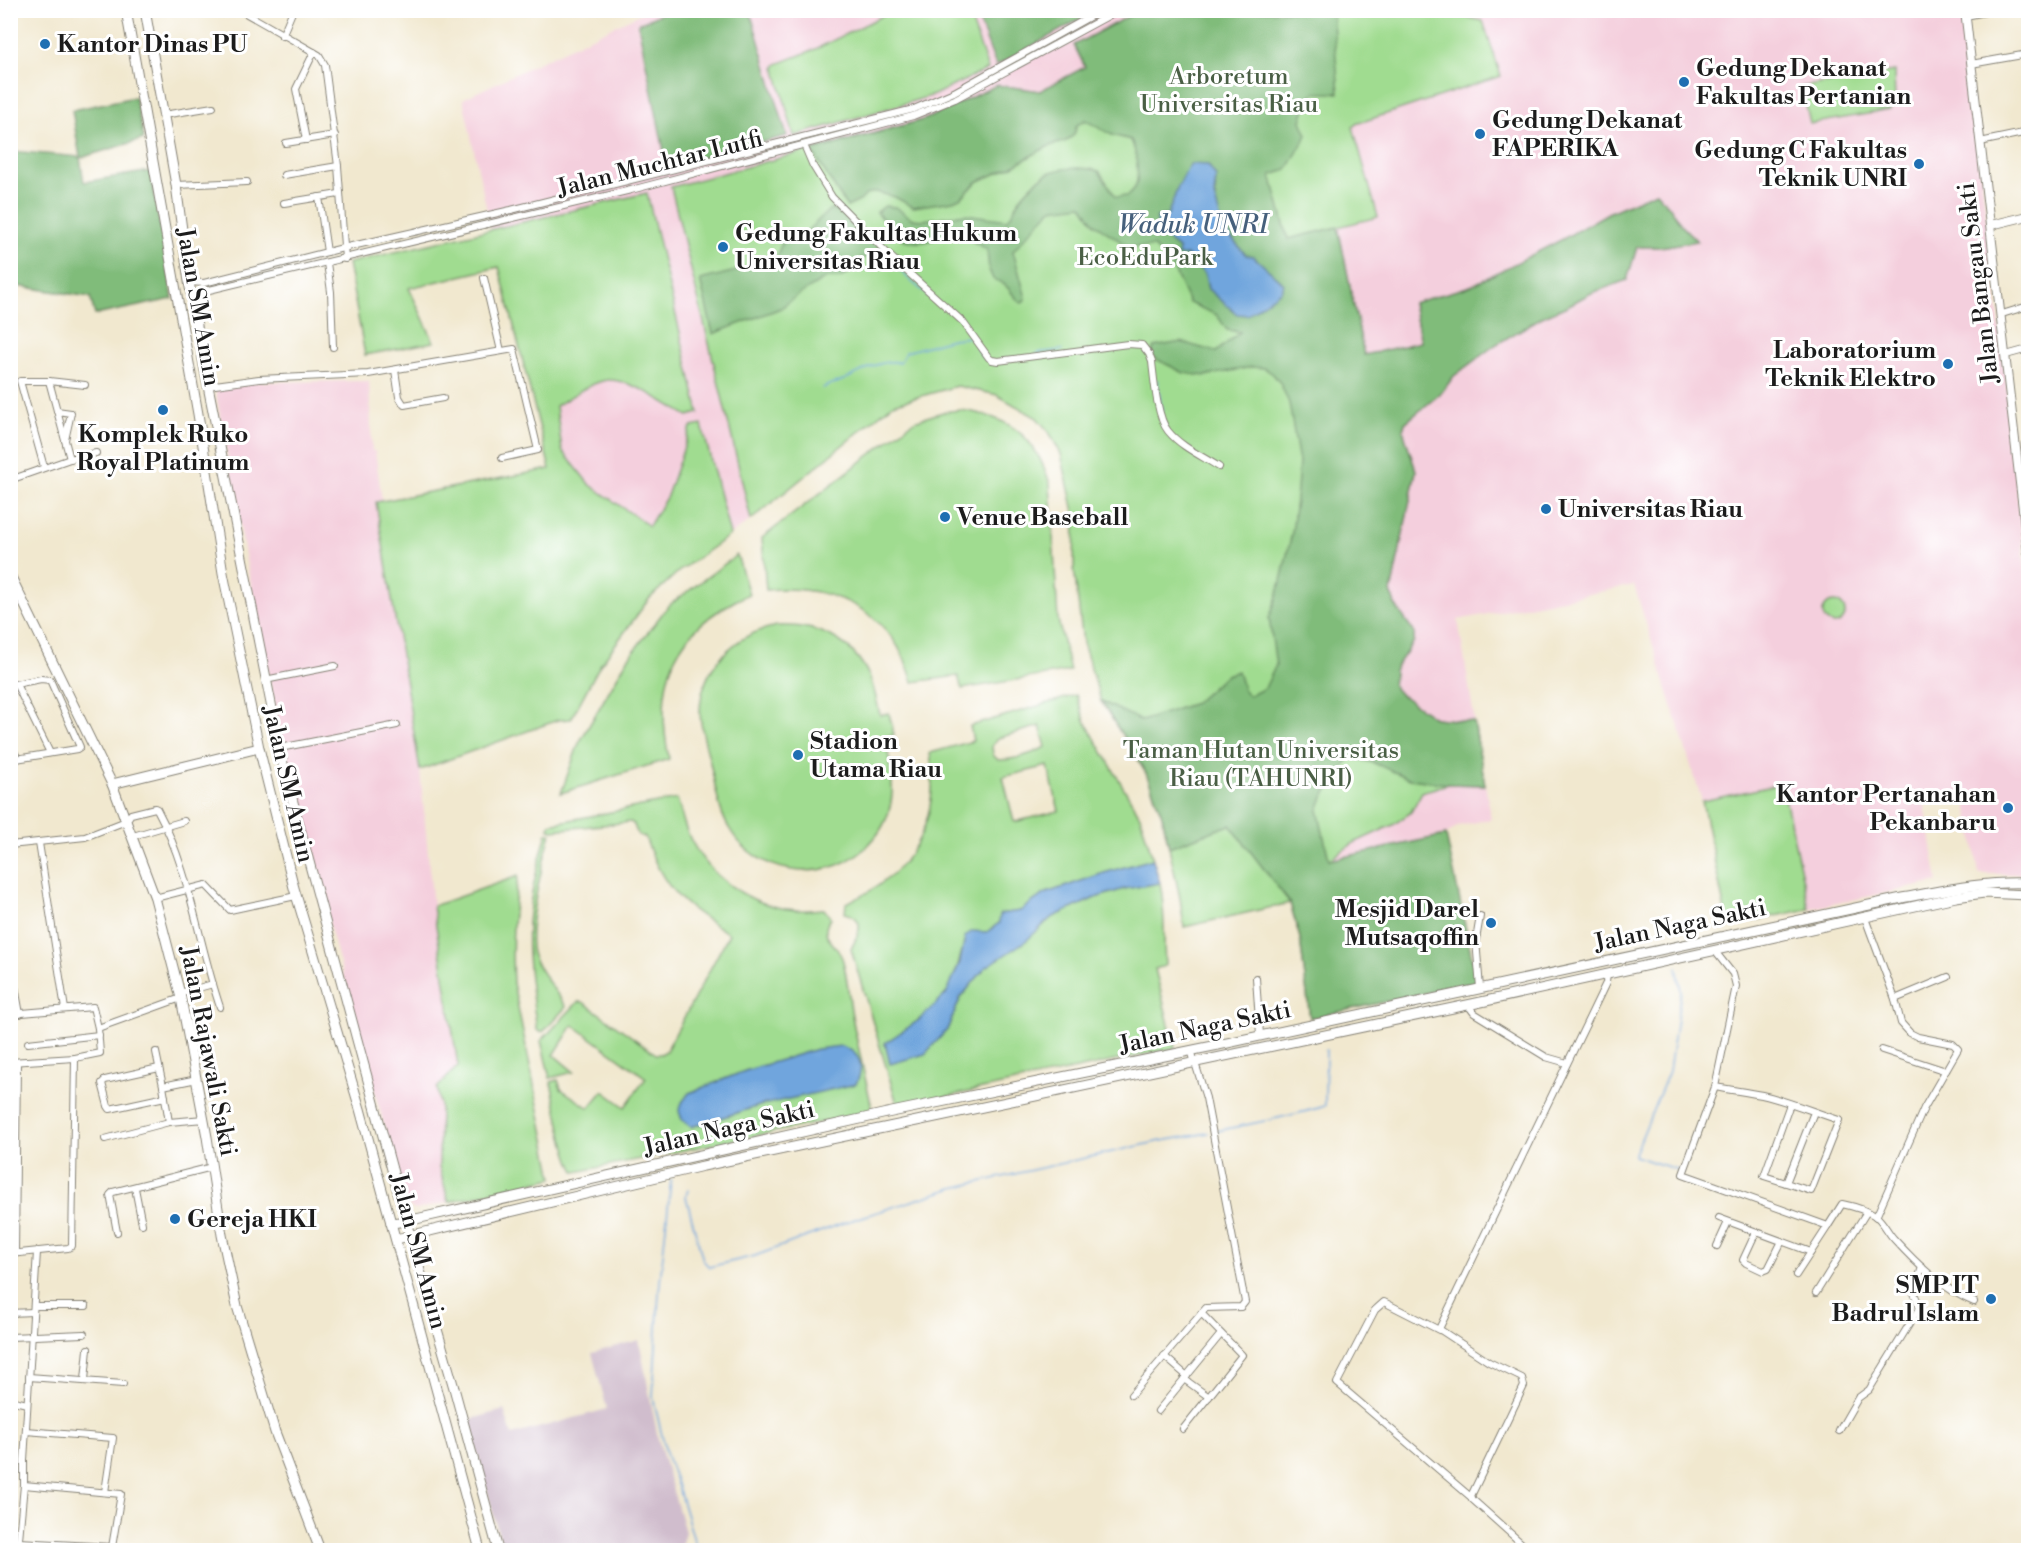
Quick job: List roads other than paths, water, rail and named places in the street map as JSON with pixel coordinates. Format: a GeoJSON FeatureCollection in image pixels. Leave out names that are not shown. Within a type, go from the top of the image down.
{"type":"FeatureCollection","features":[{"type":"Feature","properties":{"kind":"main road","name":"Jalan SM Amin"},"geometry":{"type":"LineString","coordinates":[[126,10],[162,206],[223,573],[259,748],[295,892],[360,1109],[480,1551]]}},
{"type":"Feature","properties":{"kind":"main road","name":"Jalan SM Amin"},"geometry":{"type":"LineString","coordinates":[[145,10],[176,186],[192,300],[280,748],[313,882],[498,1551]]}},
{"type":"Feature","properties":{"kind":"main road"},"geometry":{"type":"LineString","coordinates":[[162,206],[177,202]]}},
{"type":"Feature","properties":{"kind":"main road","name":"Jalan Rajawali Sakti"},"geometry":{"type":"LineString","coordinates":[[10,575],[112,784],[155,898],[181,996],[204,1119],[222,1235],[237,1306],[275,1432],[320,1551]]}},
{"type":"Feature","properties":{"kind":"main road"},"geometry":{"type":"LineString","coordinates":[[112,784],[259,748]]}},
{"type":"Feature","properties":{"kind":"main road"},"geometry":{"type":"LineString","coordinates":[[295,892],[313,882]]}},
{"type":"Feature","properties":{"kind":"main road","name":"Jalan Naga Sakti"},"geometry":{"type":"LineString","coordinates":[[392,1223],[887,1113],[1955,887],[2002,882],[2028,883]]}},
{"type":"Feature","properties":{"kind":"main road","name":"Jalan Naga Sakti"},"geometry":{"type":"LineString","coordinates":[[396,1239],[703,1166],[1468,1005],[1956,897],[1984,893],[2028,895]]}},
{"type":"Feature","properties":{"kind":"main road"},"geometry":{"type":"LineString","coordinates":[[415,1309],[430,1303]]}},
{"type":"Feature","properties":{"kind":"street"},"geometry":{"type":"LineString","coordinates":[[240,10],[282,36],[319,55],[325,65],[338,166],[345,259]]}},
{"type":"Feature","properties":{"kind":"street"},"geometry":{"type":"LineString","coordinates":[[282,36],[293,10]]}},
{"type":"Feature","properties":{"kind":"street","name":"Jalan Muchtar Lutfi"},"geometry":{"type":"LineString","coordinates":[[189,282],[204,283],[511,210],[914,109],[954,92],[1102,10]]}},
{"type":"Feature","properties":{"kind":"street","name":"Jalan Muchtar Lutfi"},"geometry":{"type":"LineString","coordinates":[[192,300],[205,291],[631,190],[898,121],[934,109],[994,79],[1119,10]]}},
{"type":"Feature","properties":{"kind":"street"},"geometry":{"type":"LineString","coordinates":[[1966,13],[1995,10]]}},
{"type":"Feature","properties":{"kind":"street","name":"Jalan Bangau Sakti"},"geometry":{"type":"LineString","coordinates":[[1966,13],[2028,552]]}},
{"type":"Feature","properties":{"kind":"street"},"geometry":{"type":"LineString","coordinates":[[306,140],[296,89],[314,52]]}},
{"type":"Feature","properties":{"kind":"street"},"geometry":{"type":"LineString","coordinates":[[1971,64],[2028,54]]}},
{"type":"Feature","properties":{"kind":"street"},"geometry":{"type":"LineString","coordinates":[[163,115],[213,107]]}},
{"type":"Feature","properties":{"kind":"street"},"geometry":{"type":"LineString","coordinates":[[1980,142],[2028,132]]}},
{"type":"Feature","properties":{"kind":"street"},"geometry":{"type":"LineString","coordinates":[[286,143],[334,135]]}},
{"type":"Feature","properties":{"kind":"street"},"geometry":{"type":"LineString","coordinates":[[804,145],[813,166],[832,197],[897,263],[963,322],[989,358],[998,361],[1128,344],[1142,345],[1152,362],[1161,414],[1167,430],[1186,446],[1219,467]]}},
{"type":"Feature","properties":{"kind":"street"},"geometry":{"type":"LineString","coordinates":[[284,175],[338,166]]}},
{"type":"Feature","properties":{"kind":"street"},"geometry":{"type":"LineString","coordinates":[[176,186],[247,182]]}},
{"type":"Feature","properties":{"kind":"street"},"geometry":{"type":"LineString","coordinates":[[284,203],[339,194]]}},
{"type":"Feature","properties":{"kind":"street"},"geometry":{"type":"LineString","coordinates":[[319,197],[327,252]]}},
{"type":"Feature","properties":{"kind":"street"},"geometry":{"type":"LineString","coordinates":[[1990,225],[2028,216]]}},
{"type":"Feature","properties":{"kind":"street"},"geometry":{"type":"LineString","coordinates":[[327,263],[331,292],[333,347]]}},
{"type":"Feature","properties":{"kind":"street"},"geometry":{"type":"LineString","coordinates":[[484,278],[501,351]]}},
{"type":"Feature","properties":{"kind":"street"},"geometry":{"type":"LineString","coordinates":[[2002,314],[2028,306]]}},
{"type":"Feature","properties":{"kind":"street"},"geometry":{"type":"LineString","coordinates":[[208,386],[259,379],[368,374],[514,349],[538,450],[502,458]]}},
{"type":"Feature","properties":{"kind":"street"},"geometry":{"type":"LineString","coordinates":[[2006,355],[2028,349]]}},
{"type":"Feature","properties":{"kind":"street"},"geometry":{"type":"LineString","coordinates":[[395,370],[399,397],[404,405],[443,398]]}},
{"type":"Feature","properties":{"kind":"street"},"geometry":{"type":"LineString","coordinates":[[49,381],[70,459]]}},
{"type":"Feature","properties":{"kind":"street"},"geometry":{"type":"LineString","coordinates":[[44,467],[20,382],[49,381],[85,385]]}},
{"type":"Feature","properties":{"kind":"street"},"geometry":{"type":"LineString","coordinates":[[57,411],[71,413],[65,440]]}},
{"type":"Feature","properties":{"kind":"street"},"geometry":{"type":"LineString","coordinates":[[10,480],[44,467],[96,453]]}},
{"type":"Feature","properties":{"kind":"street"},"geometry":{"type":"LineString","coordinates":[[265,680],[335,666]]}},
{"type":"Feature","properties":{"kind":"street"},"geometry":{"type":"LineString","coordinates":[[10,744],[14,759],[77,749],[80,747],[50,680],[41,679],[14,685],[50,753]]}},
{"type":"Feature","properties":{"kind":"street"},"geometry":{"type":"LineString","coordinates":[[63,708],[73,703]]}},
{"type":"Feature","properties":{"kind":"street"},"geometry":{"type":"LineString","coordinates":[[280,748],[397,725]]}},
{"type":"Feature","properties":{"kind":"street"},"geometry":{"type":"LineString","coordinates":[[10,845],[75,839],[126,821],[131,814],[154,808],[158,810],[188,890],[220,1007]]}},
{"type":"Feature","properties":{"kind":"street"},"geometry":{"type":"LineString","coordinates":[[133,837],[184,821]]}},
{"type":"Feature","properties":{"kind":"street"},"geometry":{"type":"LineString","coordinates":[[39,843],[65,1009]]}},
{"type":"Feature","properties":{"kind":"street"},"geometry":{"type":"LineString","coordinates":[[155,898],[206,885],[230,910],[295,892]]}},
{"type":"Feature","properties":{"kind":"street"},"geometry":{"type":"LineString","coordinates":[[1480,916],[1476,940],[1480,988]]}},
{"type":"Feature","properties":{"kind":"street"},"geometry":{"type":"LineString","coordinates":[[1865,918],[1895,999],[1901,1023],[1910,1033],[1918,1037],[1953,1044],[1957,1047],[1957,1052],[1924,1108],[1876,1217]]}},
{"type":"Feature","properties":{"kind":"street"},"geometry":{"type":"LineString","coordinates":[[1714,950],[1733,974],[1736,986],[1715,1087],[1683,1174],[1828,1226]]}},
{"type":"Feature","properties":{"kind":"street"},"geometry":{"type":"LineString","coordinates":[[11,964],[20,1014]]}},
{"type":"Feature","properties":{"kind":"street"},"geometry":{"type":"LineString","coordinates":[[1439,1330],[1606,983],[1607,973]]}},
{"type":"Feature","properties":{"kind":"street"},"geometry":{"type":"LineString","coordinates":[[1895,999],[1948,977]]}},
{"type":"Feature","properties":{"kind":"street"},"geometry":{"type":"LineString","coordinates":[[1256,978],[1260,1035]]}},
{"type":"Feature","properties":{"kind":"street"},"geometry":{"type":"LineString","coordinates":[[28,1043],[98,1031],[213,984]]}},
{"type":"Feature","properties":{"kind":"street"},"geometry":{"type":"LineString","coordinates":[[1468,1005],[1474,1013],[1546,1057],[1567,1063]]}},
{"type":"Feature","properties":{"kind":"street"},"geometry":{"type":"LineString","coordinates":[[10,1014],[93,1007],[98,1031],[99,1055],[14,1062],[13,1254],[72,1246],[75,1058]]}},
{"type":"Feature","properties":{"kind":"street"},"geometry":{"type":"LineString","coordinates":[[1131,1395],[1206,1308],[1241,1307],[1245,1302],[1206,1098],[1191,1050]]}},
{"type":"Feature","properties":{"kind":"street"},"geometry":{"type":"LineString","coordinates":[[1882,1050],[1946,1071]]}},
{"type":"Feature","properties":{"kind":"street"},"geometry":{"type":"LineString","coordinates":[[156,1052],[169,1122]]}},
{"type":"Feature","properties":{"kind":"street"},"geometry":{"type":"LineString","coordinates":[[159,1068],[105,1080],[102,1083],[110,1109],[165,1096]]}},
{"type":"Feature","properties":{"kind":"street"},"geometry":{"type":"LineString","coordinates":[[163,1086],[196,1079]]}},
{"type":"Feature","properties":{"kind":"street"},"geometry":{"type":"LineString","coordinates":[[1715,1087],[1764,1096],[1790,1104],[1839,1120],[1811,1191],[1764,1176],[1790,1104]]}},
{"type":"Feature","properties":{"kind":"street"},"geometry":{"type":"LineString","coordinates":[[1786,1183],[1814,1112]]}},
{"type":"Feature","properties":{"kind":"street"},"geometry":{"type":"LineString","coordinates":[[105,1139],[169,1122],[204,1119]]}},
{"type":"Feature","properties":{"kind":"street"},"geometry":{"type":"LineString","coordinates":[[117,1232],[110,1195],[113,1192],[212,1167]]}},
{"type":"Feature","properties":{"kind":"street"},"geometry":{"type":"LineString","coordinates":[[135,1188],[142,1224]]}},
{"type":"Feature","properties":{"kind":"street"},"geometry":{"type":"LineString","coordinates":[[1796,1275],[1842,1204],[1876,1217],[1895,1240],[1936,1280],[1959,1296],[1974,1302]]}},
{"type":"Feature","properties":{"kind":"street"},"geometry":{"type":"LineString","coordinates":[[1816,1293],[1866,1213]]}},
{"type":"Feature","properties":{"kind":"street"},"geometry":{"type":"LineString","coordinates":[[1719,1218],[1810,1252]]}},
{"type":"Feature","properties":{"kind":"street"},"geometry":{"type":"LineString","coordinates":[[1717,1246],[1728,1222]]}},
{"type":"Feature","properties":{"kind":"street"},"geometry":{"type":"LineString","coordinates":[[1756,1232],[1743,1260],[1763,1271],[1768,1269],[1782,1241]]}},
{"type":"Feature","properties":{"kind":"street"},"geometry":{"type":"LineString","coordinates":[[18,1551],[24,1485],[37,1252]]}},
{"type":"Feature","properties":{"kind":"street"},"geometry":{"type":"LineString","coordinates":[[1839,1431],[1858,1398],[1869,1390],[1918,1310],[1919,1305],[1914,1293],[1922,1267]]}},
{"type":"Feature","properties":{"kind":"street"},"geometry":{"type":"LineString","coordinates":[[1472,1499],[1471,1494],[1525,1383],[1522,1378],[1489,1362],[1439,1330],[1384,1302],[1375,1310],[1337,1383],[1529,1551]]}},
{"type":"Feature","properties":{"kind":"street"},"geometry":{"type":"LineString","coordinates":[[10,1313],[33,1309],[86,1306]]}},
{"type":"Feature","properties":{"kind":"street"},"geometry":{"type":"LineString","coordinates":[[1183,1429],[1242,1355],[1201,1314]]}},
{"type":"Feature","properties":{"kind":"street"},"geometry":{"type":"LineString","coordinates":[[10,1337],[84,1334]]}},
{"type":"Feature","properties":{"kind":"street"},"geometry":{"type":"LineString","coordinates":[[1158,1411],[1221,1334]]}},
{"type":"Feature","properties":{"kind":"street"},"geometry":{"type":"LineString","coordinates":[[85,1380],[88,1350]]}},
{"type":"Feature","properties":{"kind":"street"},"geometry":{"type":"LineString","coordinates":[[1164,1356],[1185,1378],[1209,1397]]}},
{"type":"Feature","properties":{"kind":"street"},"geometry":{"type":"LineString","coordinates":[[29,1377],[123,1384]]}},
{"type":"Feature","properties":{"kind":"street"},"geometry":{"type":"LineString","coordinates":[[10,1400],[27,1404]]}},
{"type":"Feature","properties":{"kind":"street"},"geometry":{"type":"LineString","coordinates":[[26,1431],[113,1438],[105,1492]]}},
{"type":"Feature","properties":{"kind":"street"},"geometry":{"type":"LineString","coordinates":[[19,1542],[109,1547],[113,1544],[121,1494],[24,1485]]}},
{"type":"Feature","properties":{"kind":"street"},"geometry":{"type":"LineString","coordinates":[[10,1517],[20,1520]]}},
{"type":"Feature","properties":{"kind":"water","name":"Waduk UNRI"},"geometry":{"type":"Polygon","coordinates":[[[1190,164],[1208,165],[1216,177],[1214,196],[1223,228],[1246,255],[1253,256],[1284,284],[1281,291],[1247,315],[1237,314],[1208,289],[1205,274],[1187,255],[1178,256],[1179,250],[1158,230],[1157,217],[1167,216],[1190,164]]]}},
{"type":"Feature","properties":{"kind":"water"},"geometry":{"type":"Polygon","coordinates":[[[1153,859],[1160,883],[1124,889],[1095,898],[1051,918],[1027,940],[985,968],[961,997],[947,1030],[925,1054],[890,1064],[885,1043],[919,1020],[946,994],[960,962],[965,937],[972,931],[987,932],[999,923],[1000,914],[1020,911],[1044,894],[1153,859]]]}},
{"type":"Feature","properties":{"kind":"water"},"geometry":{"type":"Polygon","coordinates":[[[841,1046],[853,1052],[859,1061],[860,1071],[856,1084],[762,1105],[691,1127],[682,1120],[680,1105],[689,1093],[745,1071],[817,1049],[841,1046]]]}},
{"type":"Feature","properties":{"kind":"waterway"},"geometry":{"type":"LineString","coordinates":[[836,205],[868,238]]}},
{"type":"Feature","properties":{"kind":"waterway"},"geometry":{"type":"LineString","coordinates":[[891,261],[940,305]]}},
{"type":"Feature","properties":{"kind":"waterway"},"geometry":{"type":"LineString","coordinates":[[823,388],[878,364],[900,363],[906,352],[952,339],[970,337]]}},
{"type":"Feature","properties":{"kind":"waterway"},"geometry":{"type":"LineString","coordinates":[[976,346],[983,358]]}},
{"type":"Feature","properties":{"kind":"waterway"},"geometry":{"type":"LineString","coordinates":[[1037,353],[1062,350]]}},
{"type":"Feature","properties":{"kind":"waterway"},"geometry":{"type":"LineString","coordinates":[[1157,380],[1162,411]]}},
{"type":"Feature","properties":{"kind":"waterway"},"geometry":{"type":"LineString","coordinates":[[1677,967],[1681,991],[1669,1071],[1634,1156],[1682,1171]]}},
{"type":"Feature","properties":{"kind":"waterway"},"geometry":{"type":"LineString","coordinates":[[1217,1131],[1325,1106],[1326,1050]]}},
{"type":"Feature","properties":{"kind":"waterway"},"geometry":{"type":"LineString","coordinates":[[688,1189],[686,1197],[703,1260],[709,1267],[755,1256],[846,1222],[953,1188],[1156,1142],[1208,1133]]}},
{"type":"Feature","properties":{"kind":"waterway"},"geometry":{"type":"LineString","coordinates":[[671,1180],[659,1292],[653,1397],[666,1453],[697,1550]]}},
{"type":"Feature","properties":{"kind":"place","name":"Kantor Dinas PU"},"geometry":{"type":"Point","coordinates":[45,44]}},
{"type":"Feature","properties":{"kind":"place","name":"Gedung Dekanat Fakultas Pertanian"},"geometry":{"type":"Point","coordinates":[1684,82]}},
{"type":"Feature","properties":{"kind":"place","name":"Gedung Dekanat FAPERIKA"},"geometry":{"type":"Point","coordinates":[1480,134]}},
{"type":"Feature","properties":{"kind":"place","name":"Gedung C Fakultas Teknik UNRI"},"geometry":{"type":"Point","coordinates":[1919,164]}},
{"type":"Feature","properties":{"kind":"place","name":"Gedung Fakultas Hukum Universitas Riau"},"geometry":{"type":"Point","coordinates":[723,247]}},
{"type":"Feature","properties":{"kind":"place","name":"Laboratorium Teknik Elektro"},"geometry":{"type":"Point","coordinates":[1948,364]}},
{"type":"Feature","properties":{"kind":"place","name":"Komplek Ruko Royal Platinum"},"geometry":{"type":"Point","coordinates":[163,410]}},
{"type":"Feature","properties":{"kind":"place","name":"Universitas Riau"},"geometry":{"type":"Point","coordinates":[1546,509]}},
{"type":"Feature","properties":{"kind":"place","name":"Venue Baseball"},"geometry":{"type":"Point","coordinates":[945,517]}},
{"type":"Feature","properties":{"kind":"place","name":"Stadion Utama Riau"},"geometry":{"type":"Point","coordinates":[798,755]}},
{"type":"Feature","properties":{"kind":"place","name":"Kantor Pertanahan Pekanbaru"},"geometry":{"type":"Point","coordinates":[2008,808]}},
{"type":"Feature","properties":{"kind":"place","name":"Mesjid Darel Mutsaqoffin"},"geometry":{"type":"Point","coordinates":[1491,923]}},
{"type":"Feature","properties":{"kind":"place","name":"Gereja HKI"},"geometry":{"type":"Point","coordinates":[175,1219]}},
{"type":"Feature","properties":{"kind":"place","name":"SMP IT Badrul Islam"},"geometry":{"type":"Point","coordinates":[1991,1299]}},
{"type":"Feature","properties":{"kind":"park label","name":"Arboretum Universitas Riau"},"geometry":{"type":"Point","coordinates":[1229,90]}},
{"type":"Feature","properties":{"kind":"park label","name":"EcoEduPark"},"geometry":{"type":"Point","coordinates":[1145,257]}},
{"type":"Feature","properties":{"kind":"park label","name":"Taman Hutan Universitas Riau (TAHUNRI)"},"geometry":{"type":"Point","coordinates":[1261,764]}}]}
